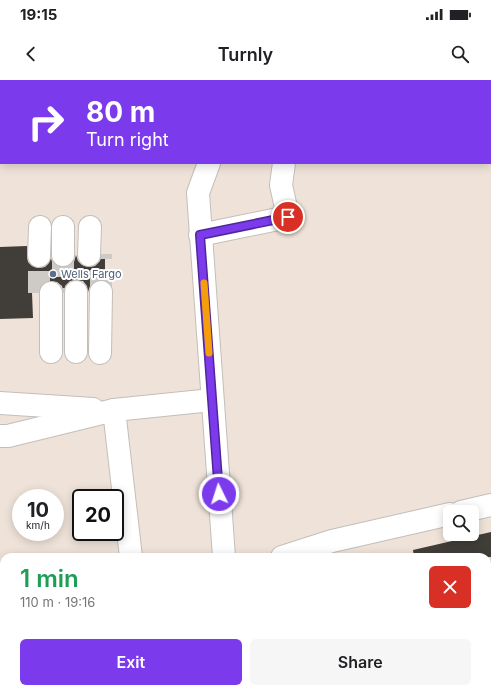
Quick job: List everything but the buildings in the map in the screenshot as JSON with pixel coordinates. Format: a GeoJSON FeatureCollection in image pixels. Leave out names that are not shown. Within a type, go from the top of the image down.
{"type":"FeatureCollection","features":[{"type":"Feature","properties":{"kind":"lane"},"geometry":{"type":"LineString","coordinates":[[209,164],[198,193],[224,553]]}},
{"type":"Feature","properties":{"kind":"lane"},"geometry":{"type":"LineString","coordinates":[[200,235],[288,217],[281,184],[284,164]]}},
{"type":"Feature","properties":{"kind":"lane"},"geometry":{"type":"LineString","coordinates":[[70,227],[70,255],[70,227]]}},
{"type":"Feature","properties":{"kind":"lane"},"geometry":{"type":"LineString","coordinates":[[70,292],[70,352],[70,292]]}},
{"type":"Feature","properties":{"kind":"lane"},"geometry":{"type":"LineString","coordinates":[[0,436],[8,436],[114,410],[212,400]]}},
{"type":"Feature","properties":{"kind":"lane"},"geometry":{"type":"LineString","coordinates":[[0,403],[114,410]]}},
{"type":"Feature","properties":{"kind":"lane"},"geometry":{"type":"LineString","coordinates":[[114,410],[131,553]]}},
{"type":"Feature","properties":{"kind":"lane"},"geometry":{"type":"LineString","coordinates":[[479,508],[491,505]]}},
{"type":"Feature","properties":{"kind":"lane"},"geometry":{"type":"LineString","coordinates":[[294,553],[332,541],[443,516]]}},
{"type":"Feature","properties":{"kind":"shaded area"},"geometry":{"type":"Polygon","coordinates":[[[0,164],[491,164],[491,553],[0,553],[0,164]]]}},
{"type":"Feature","properties":{"kind":"tunnel"},"geometry":{"type":"LineString","coordinates":[[101,254],[101,292]]}},
{"type":"Feature","properties":{"kind":"tunnel"},"geometry":{"type":"LineString","coordinates":[[63,255],[63,293]]}},
{"type":"Feature","properties":{"kind":"tunnel"},"geometry":{"type":"LineString","coordinates":[[39,256],[39,293]]}},
{"type":"Feature","properties":{"kind":"slow traffic"},"geometry":{"type":"LineString","coordinates":[[204,283],[209,353]]}},
{"type":"Feature","properties":{"kind":"place","name":"Wells Fargo"},"geometry":{"type":"Point","coordinates":[53,274]}},
{"type":"Feature","properties":{"kind":"route"},"geometry":{"type":"LineString","coordinates":[[219,494],[200,235],[288,217]]}}]}
